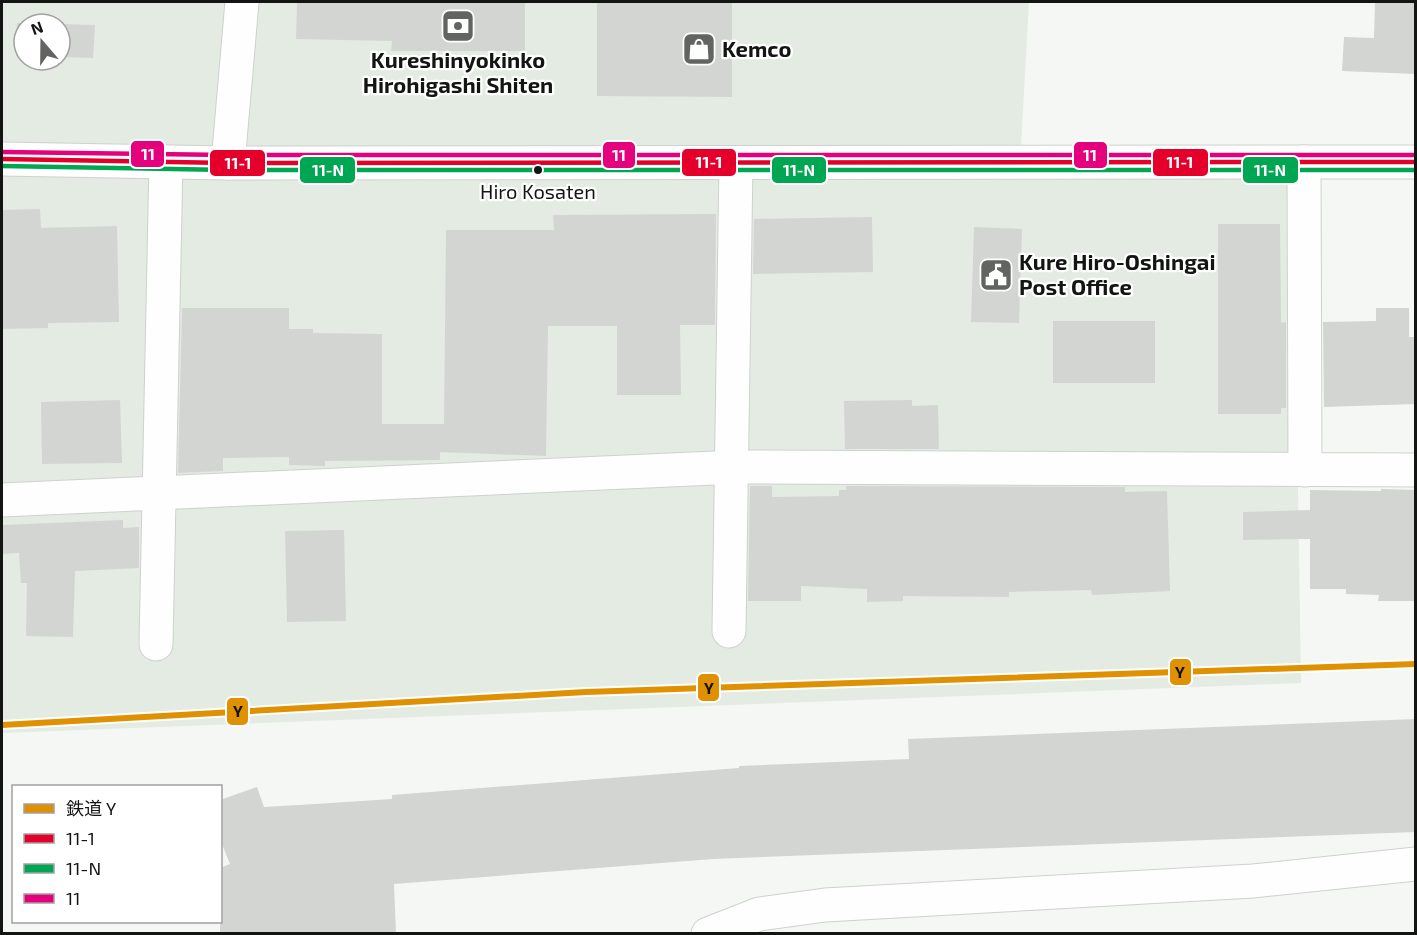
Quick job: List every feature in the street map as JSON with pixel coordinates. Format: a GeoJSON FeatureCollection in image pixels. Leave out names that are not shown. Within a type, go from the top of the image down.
{"type":"FeatureCollection","features":[{"type":"Feature","properties":{"kind":"main road"},"geometry":{"type":"LineString","coordinates":[[228,163],[242,2]]}},
{"type":"Feature","properties":{"kind":"main road"},"geometry":{"type":"LineString","coordinates":[[2,159],[228,163],[1416,162]]}},
{"type":"Feature","properties":{"kind":"main road"},"geometry":{"type":"LineString","coordinates":[[156,644],[166,162]]}},
{"type":"Feature","properties":{"kind":"main road"},"geometry":{"type":"LineString","coordinates":[[1304,162],[1305,470]]}},
{"type":"Feature","properties":{"kind":"main road"},"geometry":{"type":"LineString","coordinates":[[729,631],[736,163]]}},
{"type":"Feature","properties":{"kind":"main road"},"geometry":{"type":"LineString","coordinates":[[2,500],[732,467],[1416,470]]}},
{"type":"Feature","properties":{"kind":"main road"},"geometry":{"type":"LineString","coordinates":[[708,933],[759,914],[825,905],[1253,881],[1416,864]]}},
{"type":"Feature","properties":{"kind":"shaded area"},"geometry":{"type":"Polygon","coordinates":[[[2,2],[1029,2],[1020,165],[1293,167],[1301,683],[2,733],[2,2]]]}},
{"type":"Feature","properties":{"kind":"building","name":"Kureshinyokinko Hirohigashi Shiten"},"geometry":{"type":"Polygon","coordinates":[[[297,2],[525,2],[525,51],[391,51],[392,41],[296,39],[297,2]]]}},
{"type":"Feature","properties":{"kind":"building"},"geometry":{"type":"Polygon","coordinates":[[[597,2],[732,2],[732,97],[597,96],[597,2]]]}},
{"type":"Feature","properties":{"kind":"building"},"geometry":{"type":"Polygon","coordinates":[[[1375,2],[1416,2],[1416,74],[1342,71],[1344,37],[1374,38],[1375,2]]]}},
{"type":"Feature","properties":{"kind":"building"},"geometry":{"type":"Polygon","coordinates":[[[72,24],[95,25],[93,58],[72,57],[72,24]]]}},
{"type":"Feature","properties":{"kind":"building"},"geometry":{"type":"Polygon","coordinates":[[[40,209],[41,228],[117,226],[119,322],[48,323],[48,328],[2,329],[2,210],[40,209]]]}},
{"type":"Feature","properties":{"kind":"building"},"geometry":{"type":"Polygon","coordinates":[[[716,214],[715,325],[680,325],[681,395],[617,395],[617,326],[548,326],[546,456],[440,452],[440,460],[325,461],[325,466],[289,465],[289,457],[223,458],[223,471],[178,473],[182,308],[289,308],[289,329],[313,329],[313,333],[382,334],[382,424],[444,424],[446,230],[554,230],[553,215],[716,214]]]}},
{"type":"Feature","properties":{"kind":"building"},"geometry":{"type":"Polygon","coordinates":[[[872,217],[873,272],[753,274],[754,219],[872,217]]]}},
{"type":"Feature","properties":{"kind":"building"},"geometry":{"type":"Polygon","coordinates":[[[1218,224],[1280,224],[1281,323],[1286,322],[1286,408],[1281,408],[1281,414],[1218,414],[1218,224]]]}},
{"type":"Feature","properties":{"kind":"building"},"geometry":{"type":"Polygon","coordinates":[[[974,227],[1022,229],[1019,323],[971,322],[974,227]]]}},
{"type":"Feature","properties":{"kind":"building"},"geometry":{"type":"Polygon","coordinates":[[[1376,308],[1409,308],[1409,337],[1416,337],[1416,404],[1324,407],[1323,322],[1376,321],[1376,308]]]}},
{"type":"Feature","properties":{"kind":"building"},"geometry":{"type":"Polygon","coordinates":[[[1053,321],[1155,321],[1155,383],[1053,383],[1053,321]]]}},
{"type":"Feature","properties":{"kind":"building"},"geometry":{"type":"Polygon","coordinates":[[[120,400],[122,463],[42,464],[41,402],[120,400]]]}},
{"type":"Feature","properties":{"kind":"building"},"geometry":{"type":"Polygon","coordinates":[[[912,400],[912,406],[938,405],[939,449],[845,449],[844,401],[912,400]]]}},
{"type":"Feature","properties":{"kind":"building"},"geometry":{"type":"Polygon","coordinates":[[[750,486],[772,486],[772,497],[839,496],[839,490],[846,490],[846,486],[1125,487],[1125,492],[1167,491],[1170,591],[1092,595],[1091,590],[1009,592],[1009,597],[903,596],[903,601],[867,602],[867,589],[801,586],[801,601],[748,601],[750,486]]]}},
{"type":"Feature","properties":{"kind":"building"},"geometry":{"type":"Polygon","coordinates":[[[1381,489],[1416,490],[1416,601],[1378,601],[1379,595],[1346,594],[1346,589],[1310,589],[1310,539],[1243,540],[1243,512],[1310,510],[1310,490],[1381,491],[1381,489]]]}},
{"type":"Feature","properties":{"kind":"building"},"geometry":{"type":"Polygon","coordinates":[[[123,520],[123,528],[139,527],[139,568],[75,571],[73,637],[26,636],[27,583],[21,583],[19,553],[2,554],[2,525],[123,520]]]}},
{"type":"Feature","properties":{"kind":"building"},"geometry":{"type":"Polygon","coordinates":[[[344,530],[346,621],[287,622],[285,531],[344,530]]]}},
{"type":"Feature","properties":{"kind":"building"},"geometry":{"type":"Polygon","coordinates":[[[1416,719],[1416,832],[713,859],[394,884],[396,933],[220,933],[222,867],[230,864],[222,844],[222,799],[257,787],[264,807],[392,799],[392,795],[739,768],[739,766],[909,759],[908,739],[1416,719]]]}},
{"type":"Feature","properties":{"kind":"rail line","name":"Y"},"geometry":{"type":"LineString","coordinates":[[2,725],[586,692],[1416,664]]}},
{"type":"Feature","properties":{"kind":"transit line","name":"11"},"geometry":{"type":"LineString","coordinates":[[2,152],[228,155],[1416,155]]}},
{"type":"Feature","properties":{"kind":"transit line","name":"11-1"},"geometry":{"type":"LineString","coordinates":[[2,159],[228,163],[1416,162]]}},
{"type":"Feature","properties":{"kind":"transit line","name":"11-N"},"geometry":{"type":"LineString","coordinates":[[2,166],[228,170],[1416,170]]}},
{"type":"Feature","properties":{"kind":"place","name":"Kureshinyokinko Hirohigashi Shiten"},"geometry":{"type":"Point","coordinates":[458,26]}},
{"type":"Feature","properties":{"kind":"place","name":"Kemco"},"geometry":{"type":"Point","coordinates":[699,49]}},
{"type":"Feature","properties":{"kind":"place","name":"Hiro Kosaten"},"geometry":{"type":"Point","coordinates":[538,170]}},
{"type":"Feature","properties":{"kind":"place","name":"Kure Hiro-Oshingai Post Office"},"geometry":{"type":"Point","coordinates":[996,275]}}]}
